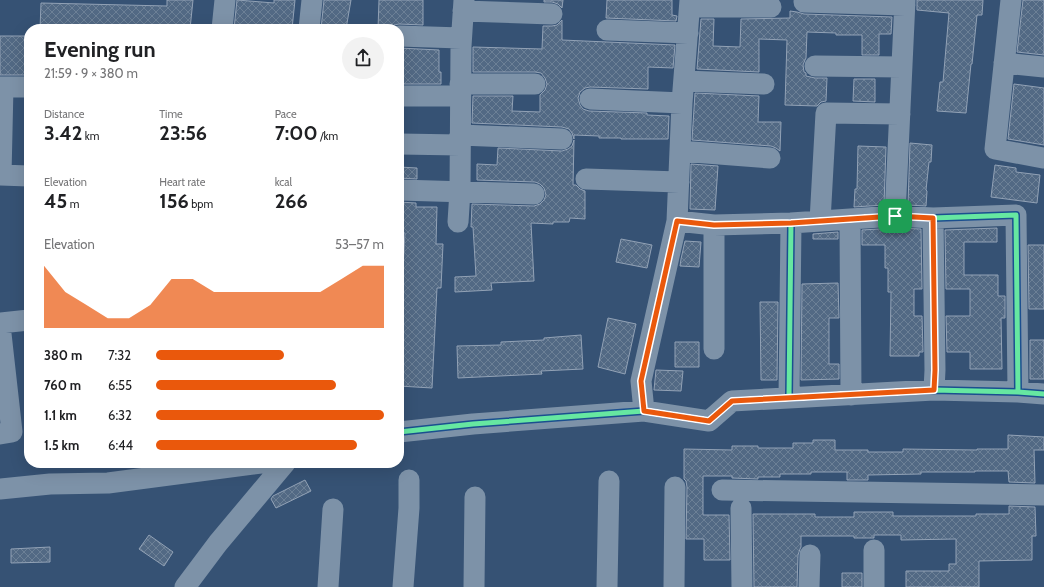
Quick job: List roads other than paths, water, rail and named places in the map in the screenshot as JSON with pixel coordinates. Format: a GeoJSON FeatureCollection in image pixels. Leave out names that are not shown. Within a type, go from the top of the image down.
{"type":"FeatureCollection","features":[{"type":"Feature","properties":{"kind":"street"},"geometry":{"type":"LineString","coordinates":[[223,24],[225,0]]}},
{"type":"Feature","properties":{"kind":"street"},"geometry":{"type":"LineString","coordinates":[[310,24],[312,0]]}},
{"type":"Feature","properties":{"kind":"street"},"geometry":{"type":"LineString","coordinates":[[1011,0],[995,148],[1043,158]]}},
{"type":"Feature","properties":{"kind":"street"},"geometry":{"type":"LineString","coordinates":[[804,2],[905,2],[895,216]]}},
{"type":"Feature","properties":{"kind":"street"},"geometry":{"type":"LineString","coordinates":[[644,411],[641,381],[677,221],[682,103],[690,3],[771,7]]}},
{"type":"Feature","properties":{"kind":"street"},"geometry":{"type":"LineString","coordinates":[[458,222],[460,191],[461,38],[464,5],[552,14]]}},
{"type":"Feature","properties":{"kind":"street"},"geometry":{"type":"LineString","coordinates":[[607,30],[688,33]]}},
{"type":"Feature","properties":{"kind":"street"},"geometry":{"type":"LineString","coordinates":[[404,36],[461,38]]}},
{"type":"Feature","properties":{"kind":"street"},"geometry":{"type":"LineString","coordinates":[[1004,63],[1044,67]]}},
{"type":"Feature","properties":{"kind":"street"},"geometry":{"type":"LineString","coordinates":[[815,66],[902,67]]}},
{"type":"Feature","properties":{"kind":"street"},"geometry":{"type":"LineString","coordinates":[[684,81],[764,84]]}},
{"type":"Feature","properties":{"kind":"street"},"geometry":{"type":"LineString","coordinates":[[404,96],[535,84]]}},
{"type":"Feature","properties":{"kind":"street"},"geometry":{"type":"LineString","coordinates":[[24,88],[2,87],[1,175],[24,176]]}},
{"type":"Feature","properties":{"kind":"street"},"geometry":{"type":"LineString","coordinates":[[590,98],[682,103]]}},
{"type":"Feature","properties":{"kind":"street"},"geometry":{"type":"LineString","coordinates":[[820,221],[826,113],[900,114]]}},
{"type":"Feature","properties":{"kind":"street"},"geometry":{"type":"LineString","coordinates":[[404,144],[460,140],[562,139]]}},
{"type":"Feature","properties":{"kind":"street"},"geometry":{"type":"LineString","coordinates":[[680,152],[770,158]]}},
{"type":"Feature","properties":{"kind":"street"},"geometry":{"type":"LineString","coordinates":[[586,179],[679,182]]}},
{"type":"Feature","properties":{"kind":"street"},"geometry":{"type":"LineString","coordinates":[[404,190],[534,194]]}},
{"type":"Feature","properties":{"kind":"street"},"geometry":{"type":"LineString","coordinates":[[677,221],[714,225],[791,223],[895,216],[933,218],[1016,215],[1018,392]]}},
{"type":"Feature","properties":{"kind":"street"},"geometry":{"type":"LineString","coordinates":[[933,218],[934,390]]}},
{"type":"Feature","properties":{"kind":"street"},"geometry":{"type":"LineString","coordinates":[[850,219],[851,395]]}},
{"type":"Feature","properties":{"kind":"street"},"geometry":{"type":"LineString","coordinates":[[789,398],[791,223]]}},
{"type":"Feature","properties":{"kind":"street"},"geometry":{"type":"LineString","coordinates":[[714,225],[714,349]]}},
{"type":"Feature","properties":{"kind":"street"},"geometry":{"type":"LineString","coordinates":[[14,432],[0,324],[24,321]]}},
{"type":"Feature","properties":{"kind":"street"},"geometry":{"type":"LineString","coordinates":[[404,431],[473,424],[644,411],[709,421],[732,401],[934,390],[1044,394]]}},
{"type":"Feature","properties":{"kind":"street"},"geometry":{"type":"LineString","coordinates":[[0,490],[50,484],[108,483],[223,468]]}},
{"type":"Feature","properties":{"kind":"street"},"geometry":{"type":"LineString","coordinates":[[185,587],[218,543],[281,468]]}},
{"type":"Feature","properties":{"kind":"street"},"geometry":{"type":"LineString","coordinates":[[403,587],[409,480]]}},
{"type":"Feature","properties":{"kind":"street"},"geometry":{"type":"LineString","coordinates":[[607,587],[609,481]]}},
{"type":"Feature","properties":{"kind":"street"},"geometry":{"type":"LineString","coordinates":[[674,587],[675,487]]}},
{"type":"Feature","properties":{"kind":"street"},"geometry":{"type":"LineString","coordinates":[[722,490],[1044,495]]}},
{"type":"Feature","properties":{"kind":"street"},"geometry":{"type":"LineString","coordinates":[[474,587],[475,497]]}},
{"type":"Feature","properties":{"kind":"street"},"geometry":{"type":"LineString","coordinates":[[741,508],[742,587]]}},
{"type":"Feature","properties":{"kind":"street"},"geometry":{"type":"LineString","coordinates":[[328,587],[333,509]]}},
{"type":"Feature","properties":{"kind":"street"},"geometry":{"type":"LineString","coordinates":[[874,550],[874,587]]}},
{"type":"Feature","properties":{"kind":"street"},"geometry":{"type":"LineString","coordinates":[[809,587],[810,555]]}}]}
